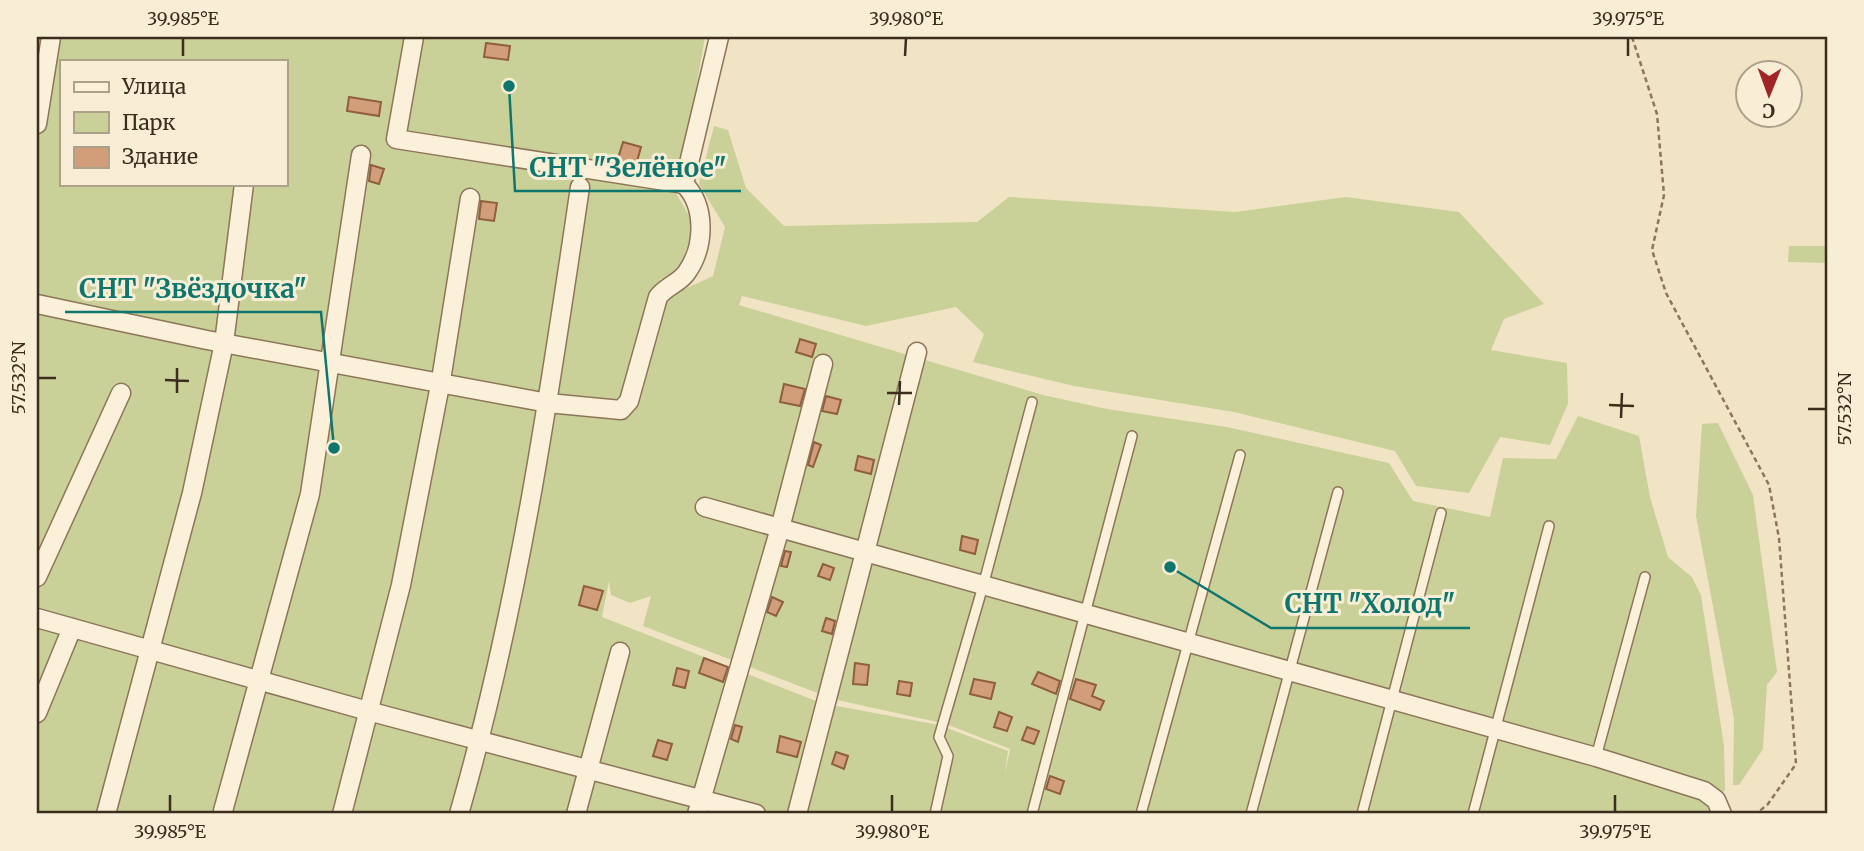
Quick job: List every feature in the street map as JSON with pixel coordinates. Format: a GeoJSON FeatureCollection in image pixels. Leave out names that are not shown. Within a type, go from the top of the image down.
{"type":"FeatureCollection","features":[{"type":"Feature","properties":{"kind":"street"},"geometry":{"type":"LineString","coordinates":[[37,124],[51,37]]}},
{"type":"Feature","properties":{"kind":"street"},"geometry":{"type":"LineString","coordinates":[[37,304],[224,343],[440,380],[548,403],[621,410],[627,407],[658,297],[663,289],[687,272],[701,229],[702,217],[698,204],[684,184],[396,139],[414,37]]}},
{"type":"Feature","properties":{"kind":"street"},"geometry":{"type":"LineString","coordinates":[[684,184],[719,37]]}},
{"type":"Feature","properties":{"kind":"street"},"geometry":{"type":"LineString","coordinates":[[223,811],[310,494],[361,155]]}},
{"type":"Feature","properties":{"kind":"street"},"geometry":{"type":"LineString","coordinates":[[106,814],[192,493],[224,343],[244,186]]}},
{"type":"Feature","properties":{"kind":"street"},"geometry":{"type":"LineString","coordinates":[[459,814],[481,739],[509,617],[548,403],[580,187]]}},
{"type":"Feature","properties":{"kind":"street"},"geometry":{"type":"LineString","coordinates":[[342,814],[401,585],[440,380],[470,198]]}},
{"type":"Feature","properties":{"kind":"street"},"geometry":{"type":"LineString","coordinates":[[797,814],[917,352]]}},
{"type":"Feature","properties":{"kind":"street"},"geometry":{"type":"LineString","coordinates":[[699,807],[780,528],[823,364]]}},
{"type":"Feature","properties":{"kind":"street"},"geometry":{"type":"LineString","coordinates":[[37,577],[121,393]]}},
{"type":"Feature","properties":{"kind":"street"},"geometry":{"type":"LineString","coordinates":[[705,508],[1596,757],[1704,791],[1716,800],[1722,814]]}},
{"type":"Feature","properties":{"kind":"street"},"geometry":{"type":"LineString","coordinates":[[37,618],[368,711],[481,739],[588,770],[699,807],[756,814]]}},
{"type":"Feature","properties":{"kind":"street"},"geometry":{"type":"LineString","coordinates":[[37,713],[72,628]]}},
{"type":"Feature","properties":{"kind":"street"},"geometry":{"type":"LineString","coordinates":[[576,814],[620,652]]}},
{"type":"Feature","properties":{"kind":"lane"},"geometry":{"type":"LineString","coordinates":[[935,814],[948,756],[939,737],[1032,402]]}},
{"type":"Feature","properties":{"kind":"lane"},"geometry":{"type":"LineString","coordinates":[[1032,814],[1132,436]]}},
{"type":"Feature","properties":{"kind":"lane"},"geometry":{"type":"LineString","coordinates":[[1141,814],[1240,455]]}},
{"type":"Feature","properties":{"kind":"lane"},"geometry":{"type":"LineString","coordinates":[[1251,814],[1338,492]]}},
{"type":"Feature","properties":{"kind":"lane"},"geometry":{"type":"LineString","coordinates":[[1362,814],[1390,699],[1441,513]]}},
{"type":"Feature","properties":{"kind":"lane"},"geometry":{"type":"LineString","coordinates":[[1473,814],[1549,526]]}},
{"type":"Feature","properties":{"kind":"lane"},"geometry":{"type":"LineString","coordinates":[[1596,757],[1645,577]]}},
{"type":"Feature","properties":{"kind":"path"},"geometry":{"type":"LineString","coordinates":[[1632,37],[1657,114],[1664,195],[1651,250],[1666,293],[1769,485],[1779,538],[1796,764],[1768,804],[1756,814]]}},
{"type":"Feature","properties":{"kind":"green space"},"geometry":{"type":"Polygon","coordinates":[[[37,37],[705,37],[677,195],[694,224],[678,278],[660,279],[646,358],[665,298],[713,276],[725,227],[699,184],[714,126],[728,130],[746,188],[784,226],[977,222],[1009,197],[1235,212],[1346,197],[1459,212],[1544,304],[1504,319],[1491,350],[1567,363],[1568,404],[1550,445],[1500,437],[1469,493],[1416,486],[1395,451],[1234,412],[1074,386],[973,362],[984,334],[956,307],[866,326],[742,296],[739,305],[1043,395],[1107,409],[1227,427],[1389,463],[1413,501],[1490,517],[1503,458],[1556,459],[1578,416],[1639,436],[1650,497],[1668,557],[1692,577],[1701,595],[1724,746],[1725,790],[1711,804],[1708,814],[37,814],[37,37]],[[609,581],[602,617],[821,703],[939,725],[1008,751],[1005,774],[1010,749],[946,724],[833,699],[643,626],[651,596],[630,603],[611,595],[609,581]]]}},
{"type":"Feature","properties":{"kind":"green space"},"geometry":{"type":"Polygon","coordinates":[[[1789,246],[1827,246],[1827,263],[1788,262],[1789,246]]]}},
{"type":"Feature","properties":{"kind":"green space"},"geometry":{"type":"Polygon","coordinates":[[[1718,423],[1753,495],[1777,672],[1767,685],[1763,749],[1739,785],[1733,785],[1734,719],[1696,516],[1702,424],[1718,423]]]}},
{"type":"Feature","properties":{"kind":"building"},"geometry":{"type":"Polygon","coordinates":[[[486,43],[510,46],[508,60],[484,57],[486,43]]]}},
{"type":"Feature","properties":{"kind":"building"},"geometry":{"type":"Polygon","coordinates":[[[349,97],[381,102],[379,116],[347,111],[349,97]]]}},
{"type":"Feature","properties":{"kind":"building"},"geometry":{"type":"Polygon","coordinates":[[[623,142],[641,147],[636,165],[617,162],[623,142]]]}},
{"type":"Feature","properties":{"kind":"building"},"geometry":{"type":"Polygon","coordinates":[[[371,165],[384,169],[379,184],[369,181],[371,165]]]}},
{"type":"Feature","properties":{"kind":"building"},"geometry":{"type":"Polygon","coordinates":[[[481,201],[497,203],[494,221],[479,219],[481,201]]]}},
{"type":"Feature","properties":{"kind":"building"},"geometry":{"type":"Polygon","coordinates":[[[800,339],[816,344],[812,357],[796,352],[800,339]]]}},
{"type":"Feature","properties":{"kind":"building"},"geometry":{"type":"Polygon","coordinates":[[[784,384],[805,389],[800,406],[780,402],[784,384]]]}},
{"type":"Feature","properties":{"kind":"building"},"geometry":{"type":"Polygon","coordinates":[[[826,396],[841,400],[837,414],[822,411],[826,396]]]}},
{"type":"Feature","properties":{"kind":"building"},"geometry":{"type":"Polygon","coordinates":[[[814,442],[821,445],[813,467],[808,465],[814,442]]]}},
{"type":"Feature","properties":{"kind":"building"},"geometry":{"type":"Polygon","coordinates":[[[858,456],[874,460],[871,474],[855,470],[858,456]]]}},
{"type":"Feature","properties":{"kind":"building"},"geometry":{"type":"Polygon","coordinates":[[[962,536],[978,540],[975,554],[960,550],[962,536]]]}},
{"type":"Feature","properties":{"kind":"building"},"geometry":{"type":"Polygon","coordinates":[[[785,551],[791,552],[787,567],[781,566],[785,551]]]}},
{"type":"Feature","properties":{"kind":"building"},"geometry":{"type":"Polygon","coordinates":[[[823,564],[834,568],[830,580],[818,576],[823,564]]]}},
{"type":"Feature","properties":{"kind":"building"},"geometry":{"type":"Polygon","coordinates":[[[584,586],[603,591],[597,610],[579,605],[584,586]]]}},
{"type":"Feature","properties":{"kind":"building"},"geometry":{"type":"Polygon","coordinates":[[[772,597],[783,602],[776,616],[767,612],[772,597]]]}},
{"type":"Feature","properties":{"kind":"building"},"geometry":{"type":"Polygon","coordinates":[[[826,618],[835,621],[832,634],[822,631],[826,618]]]}},
{"type":"Feature","properties":{"kind":"building"},"geometry":{"type":"Polygon","coordinates":[[[704,658],[728,667],[723,682],[699,673],[704,658]]]}},
{"type":"Feature","properties":{"kind":"building"},"geometry":{"type":"Polygon","coordinates":[[[855,663],[869,665],[867,685],[853,684],[855,663]]]}},
{"type":"Feature","properties":{"kind":"building"},"geometry":{"type":"Polygon","coordinates":[[[677,668],[689,671],[685,688],[673,685],[677,668]]]}},
{"type":"Feature","properties":{"kind":"building"},"geometry":{"type":"Polygon","coordinates":[[[1038,672],[1060,681],[1056,694],[1032,684],[1038,672]]]}},
{"type":"Feature","properties":{"kind":"building"},"geometry":{"type":"Polygon","coordinates":[[[974,679],[995,683],[991,699],[970,694],[974,679]]]}},
{"type":"Feature","properties":{"kind":"building"},"geometry":{"type":"Polygon","coordinates":[[[1076,679],[1096,685],[1092,696],[1104,701],[1100,710],[1070,699],[1076,679]]]}},
{"type":"Feature","properties":{"kind":"building"},"geometry":{"type":"Polygon","coordinates":[[[899,681],[912,683],[910,696],[897,694],[899,681]]]}},
{"type":"Feature","properties":{"kind":"building"},"geometry":{"type":"Polygon","coordinates":[[[999,712],[1012,717],[1007,731],[994,727],[999,712]]]}},
{"type":"Feature","properties":{"kind":"building"},"geometry":{"type":"Polygon","coordinates":[[[735,725],[742,727],[738,742],[731,739],[735,725]]]}},
{"type":"Feature","properties":{"kind":"building"},"geometry":{"type":"Polygon","coordinates":[[[1027,727],[1039,731],[1034,744],[1022,740],[1027,727]]]}},
{"type":"Feature","properties":{"kind":"building"},"geometry":{"type":"Polygon","coordinates":[[[780,736],[801,742],[797,757],[777,752],[780,736]]]}},
{"type":"Feature","properties":{"kind":"building"},"geometry":{"type":"Polygon","coordinates":[[[658,740],[672,744],[667,760],[653,756],[658,740]]]}},
{"type":"Feature","properties":{"kind":"building"},"geometry":{"type":"Polygon","coordinates":[[[836,752],[848,756],[844,769],[832,764],[836,752]]]}},
{"type":"Feature","properties":{"kind":"building"},"geometry":{"type":"Polygon","coordinates":[[[1050,776],[1064,781],[1060,794],[1046,789],[1050,776]]]}},
{"type":"Feature","properties":{"kind":"place","name":"СНТ \"Зелёное\""},"geometry":{"type":"Point","coordinates":[509,86]}},
{"type":"Feature","properties":{"kind":"place","name":"СНТ \"Звёздочка\""},"geometry":{"type":"Point","coordinates":[334,448]}},
{"type":"Feature","properties":{"kind":"place","name":"СНТ \"Холод\""},"geometry":{"type":"Point","coordinates":[1170,567]}}]}
